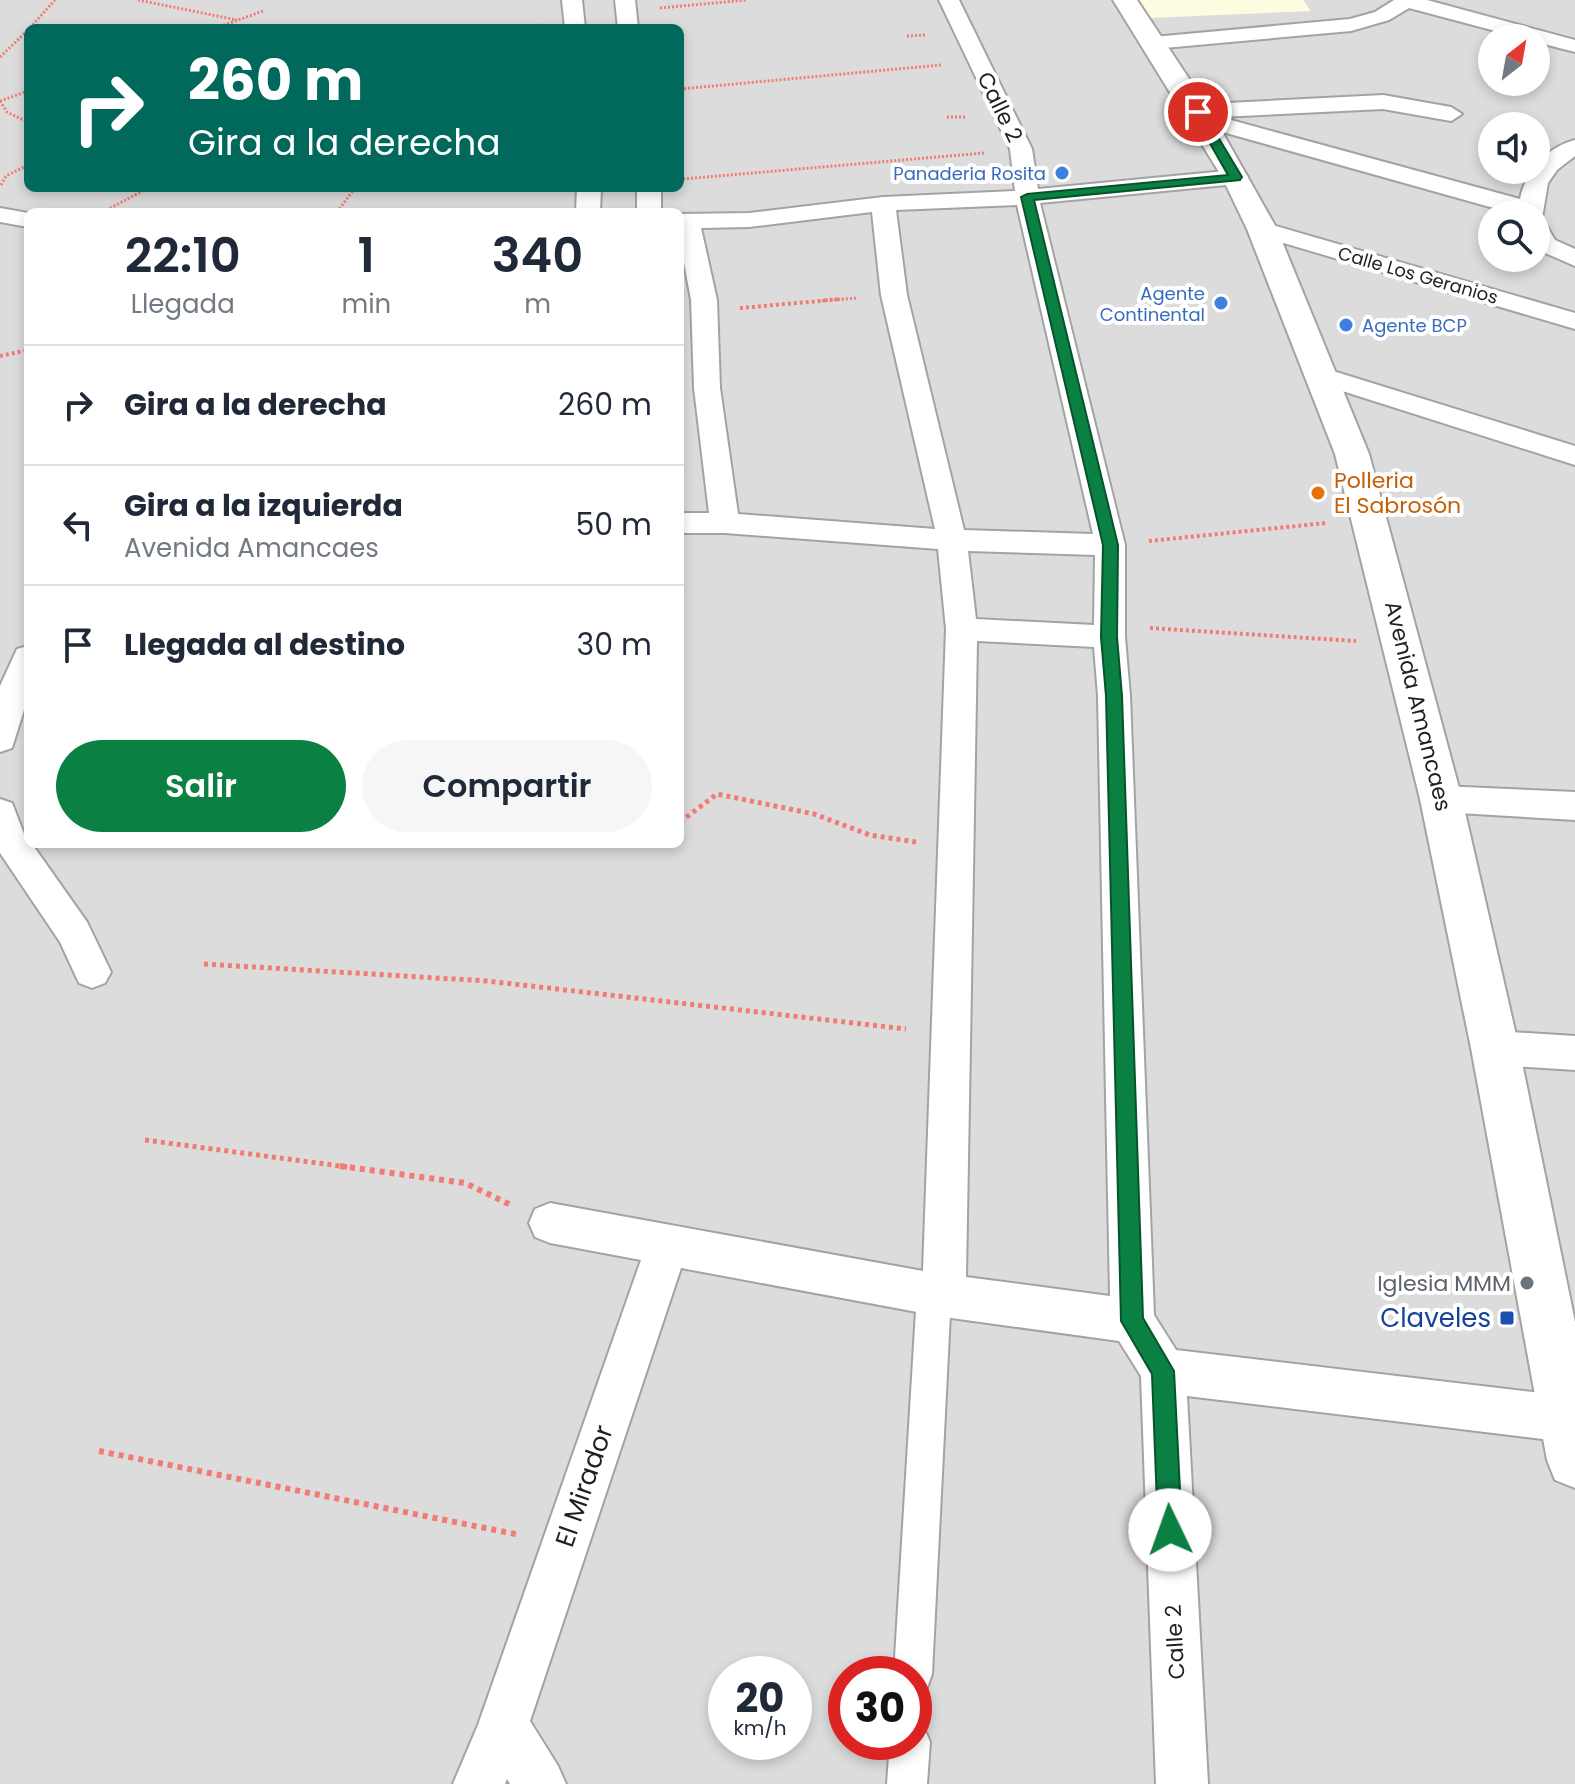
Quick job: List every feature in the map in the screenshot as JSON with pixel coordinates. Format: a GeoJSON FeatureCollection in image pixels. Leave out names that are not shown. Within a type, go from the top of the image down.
{"type":"FeatureCollection","features":[{"type":"Feature","properties":{"kind":"street"},"geometry":{"type":"LineString","coordinates":[[572,0],[575,24]]}},
{"type":"Feature","properties":{"kind":"street","name":"Calle 2"},"geometry":{"type":"LineString","coordinates":[[949,0],[1021,149],[1027,197],[1110,545],[1109,631],[1114,696],[1132,1321],[1163,1371],[1182,1784]]}},
{"type":"Feature","properties":{"kind":"street","name":"Avenida Amancaes"},"geometry":{"type":"LineString","coordinates":[[1125,0],[1200,115],[1236,177],[1262,229],[1352,454],[1441,799],[1566,1368],[1571,1440]]}},
{"type":"Feature","properties":{"kind":"street"},"geometry":{"type":"LineString","coordinates":[[1153,43],[1351,25],[1382,16],[1405,0],[1575,46]]}},
{"type":"Feature","properties":{"kind":"street"},"geometry":{"type":"LineString","coordinates":[[1200,115],[1383,102],[1451,114]]}},
{"type":"Feature","properties":{"kind":"street"},"geometry":{"type":"LineString","coordinates":[[1200,115],[1491,200]]}},
{"type":"Feature","properties":{"kind":"street"},"geometry":{"type":"LineString","coordinates":[[1534,200],[1534,188],[1541,176],[1555,159],[1575,147]]}},
{"type":"Feature","properties":{"kind":"street"},"geometry":{"type":"LineString","coordinates":[[725,523],[707,388],[704,300],[684,221],[749,220],[883,204],[1027,197],[1236,177]]}},
{"type":"Feature","properties":{"kind":"street"},"geometry":{"type":"LineString","coordinates":[[883,204],[894,295],[952,540],[962,629],[951,1035],[939,1295],[914,1656]]}},
{"type":"Feature","properties":{"kind":"street"},"geometry":{"type":"LineString","coordinates":[[0,215],[24,219]]}},
{"type":"Feature","properties":{"kind":"street","name":"Calle Los Geranios"},"geometry":{"type":"LineString","coordinates":[[1262,229],[1575,321]]}},
{"type":"Feature","properties":{"kind":"street"},"geometry":{"type":"LineString","coordinates":[[1550,246],[1575,259]]}},
{"type":"Feature","properties":{"kind":"street"},"geometry":{"type":"LineString","coordinates":[[1320,375],[1575,456]]}},
{"type":"Feature","properties":{"kind":"street"},"geometry":{"type":"LineString","coordinates":[[684,523],[725,523],[952,540],[1110,545]]}},
{"type":"Feature","properties":{"kind":"street"},"geometry":{"type":"LineString","coordinates":[[962,629],[1109,631]]}},
{"type":"Feature","properties":{"kind":"street"},"geometry":{"type":"LineString","coordinates":[[0,739],[2,721],[24,667]]}},
{"type":"Feature","properties":{"kind":"street"},"geometry":{"type":"LineString","coordinates":[[1441,799],[1575,806]]}},
{"type":"Feature","properties":{"kind":"street"},"geometry":{"type":"LineString","coordinates":[[0,813],[9,838],[74,933],[92,972]]}},
{"type":"Feature","properties":{"kind":"street"},"geometry":{"type":"LineString","coordinates":[[1495,1048],[1575,1053]]}},
{"type":"Feature","properties":{"kind":"street"},"geometry":{"type":"LineString","coordinates":[[550,1223],[939,1295],[1132,1321]]}},
{"type":"Feature","properties":{"kind":"street","name":"El Mirador"},"geometry":{"type":"LineString","coordinates":[[479,1784],[503,1725],[667,1247]]}},
{"type":"Feature","properties":{"kind":"street"},"geometry":{"type":"LineString","coordinates":[[1163,1371],[1571,1440]]}},
{"type":"Feature","properties":{"kind":"street"},"geometry":{"type":"LineString","coordinates":[[503,1725],[540,1784]]}},
{"type":"Feature","properties":{"kind":"street"},"geometry":{"type":"LineString","coordinates":[[907,1784],[909,1760]]}},
{"type":"Feature","properties":{"kind":"path"},"geometry":{"type":"LineString","coordinates":[[33,24],[55,0]]}},
{"type":"Feature","properties":{"kind":"path"},"geometry":{"type":"LineString","coordinates":[[138,0],[237,20]]}},
{"type":"Feature","properties":{"kind":"path"},"geometry":{"type":"LineString","coordinates":[[626,13],[746,0]]}},
{"type":"Feature","properties":{"kind":"path"},"geometry":{"type":"LineString","coordinates":[[226,24],[263,11]]}},
{"type":"Feature","properties":{"kind":"path"},"geometry":{"type":"LineString","coordinates":[[0,57],[24,34]]}},
{"type":"Feature","properties":{"kind":"path"},"geometry":{"type":"LineString","coordinates":[[684,89],[978,61]]}},
{"type":"Feature","properties":{"kind":"path"},"geometry":{"type":"LineString","coordinates":[[24,92],[0,101],[7,112],[24,120]]}},
{"type":"Feature","properties":{"kind":"path"},"geometry":{"type":"LineString","coordinates":[[684,179],[1021,149]]}},
{"type":"Feature","properties":{"kind":"path"},"geometry":{"type":"LineString","coordinates":[[6,176],[24,167]]}},
{"type":"Feature","properties":{"kind":"path"},"geometry":{"type":"LineString","coordinates":[[110,208],[140,192]]}},
{"type":"Feature","properties":{"kind":"path"},"geometry":{"type":"LineString","coordinates":[[704,300],[715,310],[894,295]]}},
{"type":"Feature","properties":{"kind":"path"},"geometry":{"type":"LineString","coordinates":[[0,356],[24,351]]}},
{"type":"Feature","properties":{"kind":"path"},"geometry":{"type":"LineString","coordinates":[[1110,545],[1371,519]]}},
{"type":"Feature","properties":{"kind":"path"},"geometry":{"type":"LineString","coordinates":[[1109,631],[1403,644]]}},
{"type":"Feature","properties":{"kind":"path"},"geometry":{"type":"LineString","coordinates":[[684,819],[717,794],[814,814],[870,835],[956,848]]}},
{"type":"Feature","properties":{"kind":"path"},"geometry":{"type":"LineString","coordinates":[[204,964],[487,981],[951,1035]]}},
{"type":"Feature","properties":{"kind":"path"},"geometry":{"type":"LineString","coordinates":[[145,1140],[465,1183],[550,1223]]}},
{"type":"Feature","properties":{"kind":"path"},"geometry":{"type":"LineString","coordinates":[[99,1451],[564,1544]]}},
{"type":"Feature","properties":{"kind":"shaded area"},"geometry":{"type":"Polygon","coordinates":[[[0,0],[1575,0],[1575,1784],[0,1784],[0,0]]]}},
{"type":"Feature","properties":{"kind":"shaded area"},"geometry":{"type":"Polygon","coordinates":[[[1139,0],[1303,0],[1311,11],[1149,18],[1139,0]]]}},
{"type":"Feature","properties":{"kind":"place","name":"Panaderia Rosita"},"geometry":{"type":"Point","coordinates":[1062,173]}},
{"type":"Feature","properties":{"kind":"place","name":"Agente Continental"},"geometry":{"type":"Point","coordinates":[1221,303]}},
{"type":"Feature","properties":{"kind":"place","name":"Agente BCP"},"geometry":{"type":"Point","coordinates":[1346,325]}},
{"type":"Feature","properties":{"kind":"place","name":"Polleria El Sabrosón"},"geometry":{"type":"Point","coordinates":[1318,493]}},
{"type":"Feature","properties":{"kind":"place","name":"Iglesia MMM"},"geometry":{"type":"Point","coordinates":[1527,1283]}},
{"type":"Feature","properties":{"kind":"place","name":"Claveles"},"geometry":{"type":"Point","coordinates":[1507,1318]}},
{"type":"Feature","properties":{"kind":"route"},"geometry":{"type":"LineString","coordinates":[[1170,1530],[1163,1371],[1132,1321],[1114,696],[1109,637],[1110,545],[1027,197],[1236,177],[1198,112]]}}]}
